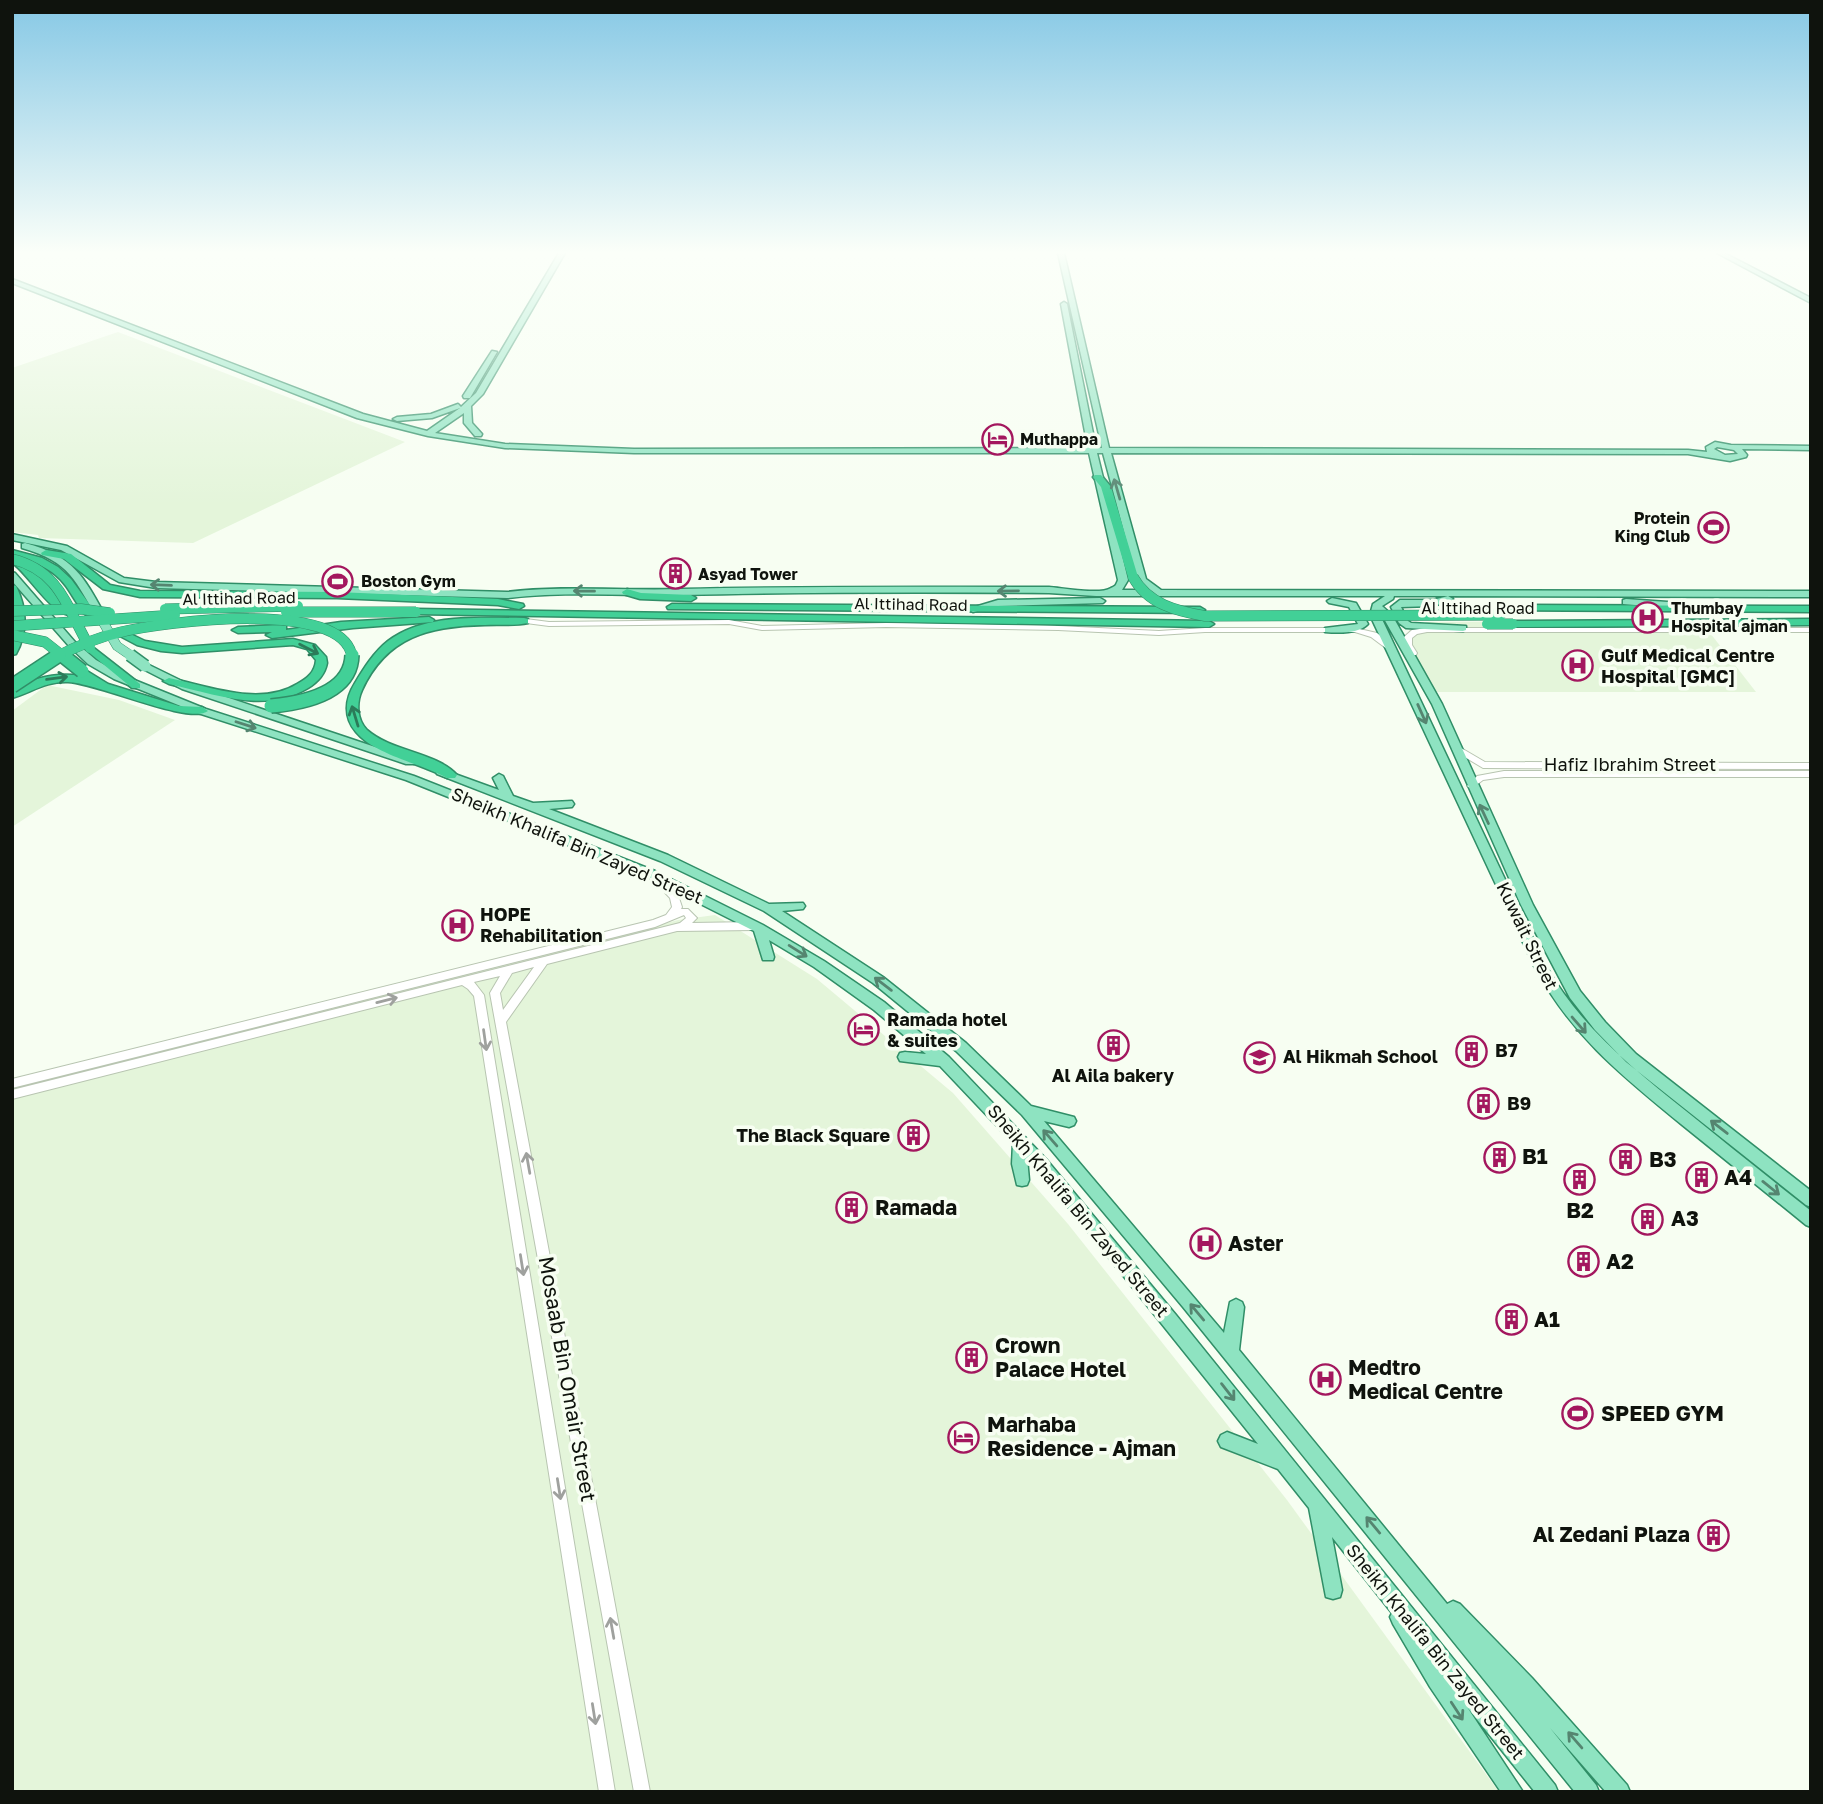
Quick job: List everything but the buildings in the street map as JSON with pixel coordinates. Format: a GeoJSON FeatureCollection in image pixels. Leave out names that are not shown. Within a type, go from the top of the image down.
{"type":"FeatureCollection","features":[{"type":"Feature","properties":{"kind":"highway"},"geometry":{"type":"LineString","coordinates":[[1098,477],[1105,487],[1133,581],[1156,601],[1175,609],[1205,616],[1501,612],[1636,616],[1705,623]]}},
{"type":"Feature","properties":{"kind":"highway"},"geometry":{"type":"LineString","coordinates":[[46,553],[67,556],[107,587],[140,594],[337,595],[498,602],[520,607]]}},
{"type":"Feature","properties":{"kind":"highway"},"geometry":{"type":"LineString","coordinates":[[12,557],[50,565],[72,586],[85,610],[108,618]]}},
{"type":"Feature","properties":{"kind":"highway"},"geometry":{"type":"LineString","coordinates":[[12,557],[35,576],[64,611],[145,645],[167,648],[293,642],[311,647],[322,659],[320,670],[305,685],[272,697],[242,696],[170,681]]}},
{"type":"Feature","properties":{"kind":"highway"},"geometry":{"type":"LineString","coordinates":[[12,557],[37,566],[55,581],[90,648],[135,686]]}},
{"type":"Feature","properties":{"kind":"highway"},"geometry":{"type":"LineString","coordinates":[[12,588],[20,617],[20,630],[12,652]]}},
{"type":"Feature","properties":{"kind":"highway"},"geometry":{"type":"LineString","coordinates":[[627,592],[640,596],[722,600],[775,628]]}},
{"type":"Feature","properties":{"kind":"highway","name":"Al Ittihad Road"},"geometry":{"type":"LineString","coordinates":[[416,609],[556,620],[581,614],[1201,604],[1501,612],[1811,608]]}},
{"type":"Feature","properties":{"kind":"highway","name":"Al Ittihad Road"},"geometry":{"type":"LineString","coordinates":[[12,620],[520,607],[1209,624],[1811,622]]}},
{"type":"Feature","properties":{"kind":"highway"},"geometry":{"type":"LineString","coordinates":[[12,611],[81,609],[123,621],[286,621],[318,625],[340,635],[350,647],[353,659],[351,670],[336,686],[307,700],[271,706],[206,694]]}},
{"type":"Feature","properties":{"kind":"highway"},"geometry":{"type":"LineString","coordinates":[[72,650],[136,634],[530,617]]}},
{"type":"Feature","properties":{"kind":"highway"},"geometry":{"type":"LineString","coordinates":[[451,775],[364,734],[352,712],[352,700],[357,688],[390,645],[410,633],[438,626],[530,617]]}},
{"type":"Feature","properties":{"kind":"highway","name":"Al Ittihad Road"},"geometry":{"type":"LineString","coordinates":[[12,626],[108,618]]}},
{"type":"Feature","properties":{"kind":"highway"},"geometry":{"type":"LineString","coordinates":[[1077,621],[1101,626],[1188,631]]}},
{"type":"Feature","properties":{"kind":"highway"},"geometry":{"type":"LineString","coordinates":[[12,686],[72,650],[100,637],[142,627],[222,622]]}},
{"type":"Feature","properties":{"kind":"highway"},"geometry":{"type":"LineString","coordinates":[[1612,628],[1635,624]]}},
{"type":"Feature","properties":{"kind":"highway"},"geometry":{"type":"LineString","coordinates":[[124,634],[156,640],[196,642],[350,625]]}},
{"type":"Feature","properties":{"kind":"highway"},"geometry":{"type":"LineString","coordinates":[[12,635],[45,642],[104,686]]}},
{"type":"Feature","properties":{"kind":"highway"},"geometry":{"type":"LineString","coordinates":[[12,695],[36,683],[61,677],[80,678],[178,709],[202,711]]}},
{"type":"Feature","properties":{"kind":"main road"},"geometry":{"type":"LineString","coordinates":[[157,337],[347,412],[506,446],[582,451],[1710,446],[1811,451]]}},
{"type":"Feature","properties":{"kind":"main road"},"geometry":{"type":"LineString","coordinates":[[178,337],[348,404],[430,430],[589,444],[1063,448],[1082,454],[1096,463]]}},
{"type":"Feature","properties":{"kind":"main road"},"geometry":{"type":"LineString","coordinates":[[397,419],[432,416],[463,406],[503,337]]}},
{"type":"Feature","properties":{"kind":"main road"},"geometry":{"type":"LineString","coordinates":[[430,430],[482,390],[513,337]]}},
{"type":"Feature","properties":{"kind":"main road"},"geometry":{"type":"LineString","coordinates":[[1072,337],[1098,477]]}},
{"type":"Feature","properties":{"kind":"main road"},"geometry":{"type":"LineString","coordinates":[[1081,337],[1110,464],[1133,581]]}},
{"type":"Feature","properties":{"kind":"main road"},"geometry":{"type":"LineString","coordinates":[[185,348],[220,358],[231,357]]}},
{"type":"Feature","properties":{"kind":"main road"},"geometry":{"type":"LineString","coordinates":[[1077,362],[1083,377],[1091,380]]}},
{"type":"Feature","properties":{"kind":"main road"},"geometry":{"type":"LineString","coordinates":[[463,406],[468,423],[478,434]]}},
{"type":"Feature","properties":{"kind":"main road"},"geometry":{"type":"LineString","coordinates":[[1102,433],[1113,440],[1138,448],[1688,452],[1733,458],[1764,453],[1811,451]]}},
{"type":"Feature","properties":{"kind":"main road"},"geometry":{"type":"LineString","coordinates":[[1063,448],[1091,436]]}},
{"type":"Feature","properties":{"kind":"main road"},"geometry":{"type":"LineString","coordinates":[[1710,446],[1710,450],[1718,455]]}},
{"type":"Feature","properties":{"kind":"main road"},"geometry":{"type":"LineString","coordinates":[[1733,446],[1742,451],[1742,457]]}},
{"type":"Feature","properties":{"kind":"main road"},"geometry":{"type":"LineString","coordinates":[[1110,464],[1138,448]]}},
{"type":"Feature","properties":{"kind":"main road"},"geometry":{"type":"LineString","coordinates":[[12,537],[55,545],[80,555],[115,578],[146,584],[501,595],[541,591],[779,589],[1181,594],[1811,594]]}},
{"type":"Feature","properties":{"kind":"main road","name":"Sheikh Khalifa Bin Zayed Street"},"geometry":{"type":"LineString","coordinates":[[12,543],[46,553],[66,564],[78,576],[108,618],[117,646],[170,681],[451,775],[664,858],[768,908],[849,959],[907,1002],[961,1047],[1027,1111],[1417,1577],[1589,1792]]}},
{"type":"Feature","properties":{"kind":"main road","name":"Sheikh Khalifa Bin Zayed Street"},"geometry":{"type":"LineString","coordinates":[[12,575],[72,644],[92,662],[135,686],[202,711],[410,778],[651,874],[757,927],[859,992],[944,1061],[1020,1139],[1170,1320],[1548,1792]]}},
{"type":"Feature","properties":{"kind":"main road"},"geometry":{"type":"LineString","coordinates":[[1133,581],[1159,593]]}},
{"type":"Feature","properties":{"kind":"main road"},"geometry":{"type":"LineString","coordinates":[[1108,593],[1133,581]]}},
{"type":"Feature","properties":{"kind":"main road"},"geometry":{"type":"LineString","coordinates":[[974,608],[1054,598],[1072,592]]}},
{"type":"Feature","properties":{"kind":"main road"},"geometry":{"type":"LineString","coordinates":[[1181,594],[1201,604]]}},
{"type":"Feature","properties":{"kind":"main road"},"geometry":{"type":"LineString","coordinates":[[1626,594],[1658,603]]}},
{"type":"Feature","properties":{"kind":"main road"},"geometry":{"type":"LineString","coordinates":[[1350,597],[1376,606],[1390,597]]}},
{"type":"Feature","properties":{"kind":"main road"},"geometry":{"type":"LineString","coordinates":[[1010,603],[1201,604],[1390,597],[1658,603],[1716,609]]}},
{"type":"Feature","properties":{"kind":"main road"},"geometry":{"type":"LineString","coordinates":[[1314,598],[1351,604],[1363,624],[1328,630]]}},
{"type":"Feature","properties":{"kind":"main road"},"geometry":{"type":"LineString","coordinates":[[1448,599],[1433,603],[1402,603],[1396,606],[1404,623],[1411,627],[1463,628]]}},
{"type":"Feature","properties":{"kind":"main road","name":"Kuwait Street"},"geometry":{"type":"LineString","coordinates":[[1376,606],[1375,615],[1545,977],[1581,1028],[1627,1072],[1811,1220]]}},
{"type":"Feature","properties":{"kind":"main road","name":"Kuwait Street"},"geometry":{"type":"LineString","coordinates":[[1376,606],[1387,615],[1434,698],[1503,856],[1570,987],[1615,1042],[1650,1073],[1811,1200]]}},
{"type":"Feature","properties":{"kind":"main road"},"geometry":{"type":"LineString","coordinates":[[1404,673],[1415,676],[1422,691],[1434,698]]}},
{"type":"Feature","properties":{"kind":"main road"},"geometry":{"type":"LineString","coordinates":[[499,778],[509,799]]}},
{"type":"Feature","properties":{"kind":"main road"},"geometry":{"type":"LineString","coordinates":[[530,808],[568,804]]}},
{"type":"Feature","properties":{"kind":"main road"},"geometry":{"type":"LineString","coordinates":[[1478,834],[1492,856],[1503,856]]}},
{"type":"Feature","properties":{"kind":"main road"},"geometry":{"type":"LineString","coordinates":[[1497,876],[1509,876],[1527,905]]}},
{"type":"Feature","properties":{"kind":"main road"},"geometry":{"type":"LineString","coordinates":[[768,908],[800,906]]}},
{"type":"Feature","properties":{"kind":"main road"},"geometry":{"type":"LineString","coordinates":[[757,927],[768,957]]}},
{"type":"Feature","properties":{"kind":"main road"},"geometry":{"type":"LineString","coordinates":[[905,1057],[944,1061]]}},
{"type":"Feature","properties":{"kind":"main road"},"geometry":{"type":"LineString","coordinates":[[1027,1111],[1069,1121]]}},
{"type":"Feature","properties":{"kind":"main road"},"geometry":{"type":"LineString","coordinates":[[1020,1139],[1019,1164],[1022,1180]]}},
{"type":"Feature","properties":{"kind":"main road"},"geometry":{"type":"LineString","coordinates":[[1230,1352],[1236,1307]]}},
{"type":"Feature","properties":{"kind":"main road"},"geometry":{"type":"LineString","coordinates":[[1227,1441],[1284,1462]]}},
{"type":"Feature","properties":{"kind":"main road"},"geometry":{"type":"LineString","coordinates":[[1318,1505],[1333,1590]]}},
{"type":"Feature","properties":{"kind":"main road"},"geometry":{"type":"LineString","coordinates":[[1417,1577],[1525,1685],[1619,1792]]}},
{"type":"Feature","properties":{"kind":"main road"},"geometry":{"type":"LineString","coordinates":[[1385,1589],[1437,1680],[1513,1792]]}},
{"type":"Feature","properties":{"kind":"street"},"geometry":{"type":"LineString","coordinates":[[530,617],[549,624],[729,622],[775,628],[886,625],[1188,631],[1328,630],[1370,633],[1394,652]]}},
{"type":"Feature","properties":{"kind":"street"},"geometry":{"type":"LineString","coordinates":[[1422,677],[1408,645],[1410,635],[1421,630],[1811,630]]}},
{"type":"Feature","properties":{"kind":"street"},"geometry":{"type":"LineString","coordinates":[[1455,748],[1483,765]]}},
{"type":"Feature","properties":{"kind":"street"},"geometry":{"type":"LineString","coordinates":[[1483,765],[1474,768],[1480,773],[1492,775]]}},
{"type":"Feature","properties":{"kind":"street","name":"Hafiz Ibrahim Street"},"geometry":{"type":"LineString","coordinates":[[1483,765],[1811,766]]}},
{"type":"Feature","properties":{"kind":"street","name":"Hafiz Ibrahim Street"},"geometry":{"type":"LineString","coordinates":[[1471,786],[1477,780],[1492,775],[1811,774]]}},
{"type":"Feature","properties":{"kind":"street"},"geometry":{"type":"LineString","coordinates":[[651,874],[676,900],[677,907],[670,916]]}},
{"type":"Feature","properties":{"kind":"street"},"geometry":{"type":"LineString","coordinates":[[12,1084],[655,923],[685,911],[692,915],[689,922],[677,927],[12,1095]]}},
{"type":"Feature","properties":{"kind":"street"},"geometry":{"type":"LineString","coordinates":[[677,927],[757,927]]}},
{"type":"Feature","properties":{"kind":"street"},"geometry":{"type":"LineString","coordinates":[[501,1021],[544,961]]}},
{"type":"Feature","properties":{"kind":"street"},"geometry":{"type":"LineString","coordinates":[[462,981],[472,986],[478,995],[487,989],[495,993],[508,970]]}},
{"type":"Feature","properties":{"kind":"street","name":"Mosaab Bin Omair Street"},"geometry":{"type":"LineString","coordinates":[[495,993],[642,1792]]}},
{"type":"Feature","properties":{"kind":"street","name":"Mosaab Bin Omair Street"},"geometry":{"type":"LineString","coordinates":[[478,995],[607,1792]]}},
{"type":"Feature","properties":{"kind":"shaded area"},"geometry":{"type":"Polygon","coordinates":[[[103,337],[132,337],[405,442],[193,543],[39,538],[38,535],[12,532],[12,368],[103,337]]]}},
{"type":"Feature","properties":{"kind":"shaded area","name":"Gulf Medical Centre Hospital [GMC]"},"geometry":{"type":"Polygon","coordinates":[[[1688,621],[1707,629],[1756,692],[1432,692],[1408,639],[1409,630],[1427,622],[1688,621]]]}},
{"type":"Feature","properties":{"kind":"shaded area"},"geometry":{"type":"Polygon","coordinates":[[[47,685],[119,700],[175,720],[12,827],[12,711],[47,685]]]}},
{"type":"Feature","properties":{"kind":"shaded area"},"geometry":{"type":"Polygon","coordinates":[[[715,915],[817,979],[953,1093],[1068,1224],[1287,1500],[1499,1792],[12,1792],[12,1091],[678,920],[715,915]]]}},
{"type":"Feature","properties":{"kind":"place","name":"Muthappa"},"geometry":{"type":"Point","coordinates":[997,439]}},
{"type":"Feature","properties":{"kind":"place","name":"Protein King Club"},"geometry":{"type":"Point","coordinates":[1713,527]}},
{"type":"Feature","properties":{"kind":"place","name":"Asyad Tower"},"geometry":{"type":"Point","coordinates":[675,574]}},
{"type":"Feature","properties":{"kind":"place","name":"Boston Gym"},"geometry":{"type":"Point","coordinates":[338,581]}},
{"type":"Feature","properties":{"kind":"place","name":"Thumbay Hospital ajman"},"geometry":{"type":"Point","coordinates":[1648,617]}},
{"type":"Feature","properties":{"kind":"place","name":"Gulf Medical Centre Hospital [GMC]"},"geometry":{"type":"Point","coordinates":[1578,666]}},
{"type":"Feature","properties":{"kind":"place","name":"HOPE Rehabilitation"},"geometry":{"type":"Point","coordinates":[457,925]}},
{"type":"Feature","properties":{"kind":"place","name":"Ramada hotel & suites"},"geometry":{"type":"Point","coordinates":[864,1030]}},
{"type":"Feature","properties":{"kind":"place","name":"Al Aila bakery"},"geometry":{"type":"Point","coordinates":[1113,1045]}},
{"type":"Feature","properties":{"kind":"place","name":"B7"},"geometry":{"type":"Point","coordinates":[1472,1051]}},
{"type":"Feature","properties":{"kind":"place","name":"Al Hikmah School"},"geometry":{"type":"Point","coordinates":[1260,1057]}},
{"type":"Feature","properties":{"kind":"place","name":"B9"},"geometry":{"type":"Point","coordinates":[1484,1104]}},
{"type":"Feature","properties":{"kind":"place","name":"The Black Square"},"geometry":{"type":"Point","coordinates":[913,1136]}},
{"type":"Feature","properties":{"kind":"place","name":"B1"},"geometry":{"type":"Point","coordinates":[1499,1157]}},
{"type":"Feature","properties":{"kind":"place","name":"B3"},"geometry":{"type":"Point","coordinates":[1626,1160]}},
{"type":"Feature","properties":{"kind":"place","name":"A4"},"geometry":{"type":"Point","coordinates":[1701,1178]}},
{"type":"Feature","properties":{"kind":"place","name":"B2"},"geometry":{"type":"Point","coordinates":[1580,1179]}},
{"type":"Feature","properties":{"kind":"place","name":"Ramada"},"geometry":{"type":"Point","coordinates":[852,1208]}},
{"type":"Feature","properties":{"kind":"place","name":"A3"},"geometry":{"type":"Point","coordinates":[1648,1219]}},
{"type":"Feature","properties":{"kind":"place","name":"Aster"},"geometry":{"type":"Point","coordinates":[1205,1244]}},
{"type":"Feature","properties":{"kind":"place","name":"A2"},"geometry":{"type":"Point","coordinates":[1583,1262]}},
{"type":"Feature","properties":{"kind":"place","name":"A1"},"geometry":{"type":"Point","coordinates":[1511,1320]}},
{"type":"Feature","properties":{"kind":"place","name":"Crown Palace Hotel"},"geometry":{"type":"Point","coordinates":[972,1358]}},
{"type":"Feature","properties":{"kind":"place","name":"Medtro Medical Centre"},"geometry":{"type":"Point","coordinates":[1325,1380]}},
{"type":"Feature","properties":{"kind":"place","name":"SPEED GYM"},"geometry":{"type":"Point","coordinates":[1578,1414]}},
{"type":"Feature","properties":{"kind":"place","name":"Marhaba Residence - Ajman"},"geometry":{"type":"Point","coordinates":[964,1437]}},
{"type":"Feature","properties":{"kind":"place","name":"Al Zedani Plaza"},"geometry":{"type":"Point","coordinates":[1713,1535]}}]}
